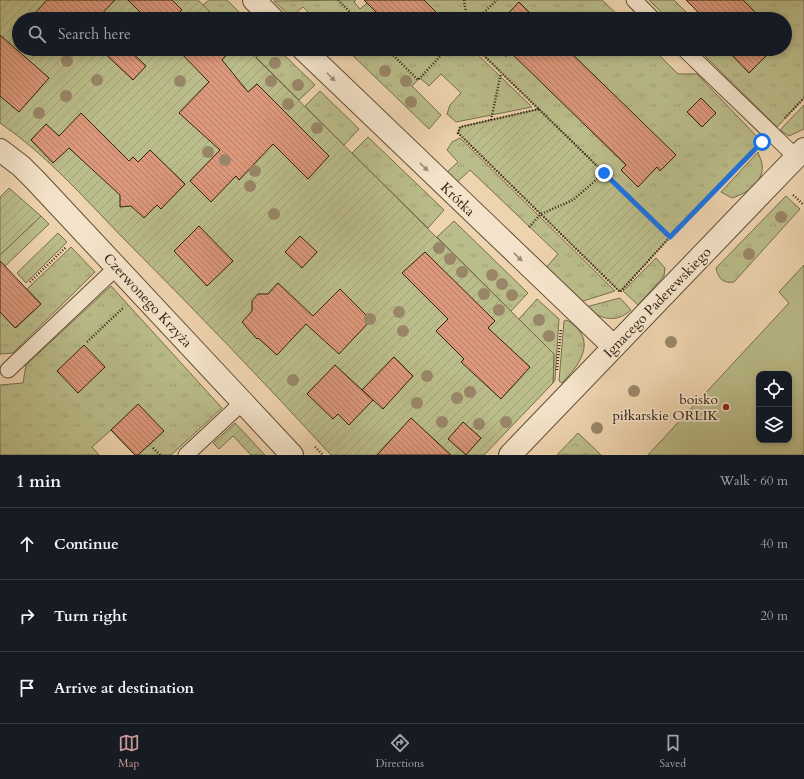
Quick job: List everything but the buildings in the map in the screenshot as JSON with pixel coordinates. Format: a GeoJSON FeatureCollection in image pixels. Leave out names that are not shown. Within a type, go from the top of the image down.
{"type":"FeatureCollection","features":[{"type":"Feature","properties":{"kind":"street"},"geometry":{"type":"LineString","coordinates":[[254,0],[266,12]]}},
{"type":"Feature","properties":{"kind":"street","name":"Krótka"},"geometry":{"type":"LineString","coordinates":[[310,56],[614,347]]}},
{"type":"Feature","properties":{"kind":"street","name":"Czerwonego Krzyża"},"geometry":{"type":"LineString","coordinates":[[0,150],[36,180],[292,455]]}},
{"type":"Feature","properties":{"kind":"street","name":"Ignacego Paderewskiego"},"geometry":{"type":"LineString","coordinates":[[510,455],[800,153]]}},
{"type":"Feature","properties":{"kind":"lane"},"geometry":{"type":"LineString","coordinates":[[634,0],[646,12]]}},
{"type":"Feature","properties":{"kind":"lane"},"geometry":{"type":"LineString","coordinates":[[691,56],[771,133],[800,153]]}},
{"type":"Feature","properties":{"kind":"lane"},"geometry":{"type":"LineString","coordinates":[[8,370],[117,267]]}},
{"type":"Feature","properties":{"kind":"lane"},"geometry":{"type":"LineString","coordinates":[[186,455],[243,402]]}},
{"type":"Feature","properties":{"kind":"path"},"geometry":{"type":"LineString","coordinates":[[338,0],[350,12]]}},
{"type":"Feature","properties":{"kind":"path"},"geometry":{"type":"LineString","coordinates":[[464,0],[466,12]]}},
{"type":"Feature","properties":{"kind":"path"},"geometry":{"type":"LineString","coordinates":[[484,12],[497,0]]}},
{"type":"Feature","properties":{"kind":"path"},"geometry":{"type":"LineString","coordinates":[[394,56],[418,80],[440,56]]}},
{"type":"Feature","properties":{"kind":"path"},"geometry":{"type":"LineString","coordinates":[[484,56],[670,237]]}},
{"type":"Feature","properties":{"kind":"path"},"geometry":{"type":"LineString","coordinates":[[490,120],[501,73]]}},
{"type":"Feature","properties":{"kind":"path"},"geometry":{"type":"LineString","coordinates":[[782,121],[804,98]]}},
{"type":"Feature","properties":{"kind":"path"},"geometry":{"type":"LineString","coordinates":[[538,109],[460,127],[458,133],[620,292],[670,237],[771,133]]}},
{"type":"Feature","properties":{"kind":"path"},"geometry":{"type":"LineString","coordinates":[[529,227],[541,214],[572,200],[604,173]]}},
{"type":"Feature","properties":{"kind":"path"},"geometry":{"type":"LineString","coordinates":[[790,192],[804,205]]}},
{"type":"Feature","properties":{"kind":"path"},"geometry":{"type":"LineString","coordinates":[[30,282],[69,244]]}},
{"type":"Feature","properties":{"kind":"path"},"geometry":{"type":"LineString","coordinates":[[87,342],[127,304]]}},
{"type":"Feature","properties":{"kind":"path"},"geometry":{"type":"LineString","coordinates":[[153,448],[160,455]]}},
{"type":"Feature","properties":{"kind":"green space"},"geometry":{"type":"Polygon","coordinates":[[[0,0],[198,0],[210,12],[12,12],[12,56],[254,56],[554,354],[553,383],[484,455],[331,455],[230,347],[66,179],[34,149],[0,123],[0,0]]]}},
{"type":"Feature","properties":{"kind":"green space"},"geometry":{"type":"Polygon","coordinates":[[[209,0],[227,0],[239,12],[210,12],[203,5],[209,0]]]}},
{"type":"Feature","properties":{"kind":"green space"},"geometry":{"type":"Polygon","coordinates":[[[356,0],[354,2],[360,9],[367,3],[376,12],[308,12],[303,7],[297,12],[286,12],[274,1],[356,0]]]}},
{"type":"Feature","properties":{"kind":"green space"},"geometry":{"type":"Polygon","coordinates":[[[424,0],[602,0],[615,12],[529,12],[519,2],[510,12],[436,12],[424,0]]]}},
{"type":"Feature","properties":{"kind":"green space"},"geometry":{"type":"Polygon","coordinates":[[[649,0],[674,0],[686,12],[661,12],[649,0]]]}},
{"type":"Feature","properties":{"kind":"green space"},"geometry":{"type":"Polygon","coordinates":[[[743,0],[804,0],[804,98],[777,127],[705,56],[792,56],[792,12],[755,12],[743,0]]]}},
{"type":"Feature","properties":{"kind":"green space"},"geometry":{"type":"Polygon","coordinates":[[[285,56],[315,85],[299,100],[256,57],[285,56]]]}},
{"type":"Feature","properties":{"kind":"green space"},"geometry":{"type":"Polygon","coordinates":[[[353,56],[479,56],[532,107],[456,122],[447,114],[450,105],[461,93],[441,74],[429,86],[420,78],[412,86],[441,115],[429,129],[353,56]]]}},
{"type":"Feature","properties":{"kind":"green space"},"geometry":{"type":"Polygon","coordinates":[[[484,56],[515,56],[626,165],[621,170],[638,186],[657,167],[660,170],[675,155],[574,56],[660,56],[678,74],[697,74],[762,142],[670,237],[484,56]]]}},
{"type":"Feature","properties":{"kind":"green space"},"geometry":{"type":"Polygon","coordinates":[[[320,91],[359,129],[344,145],[305,106],[320,91]]]}},
{"type":"Feature","properties":{"kind":"green space"},"geometry":{"type":"Polygon","coordinates":[[[804,105],[804,129],[789,136],[780,130],[804,105]]]}},
{"type":"Feature","properties":{"kind":"green space"},"geometry":{"type":"Polygon","coordinates":[[[539,109],[670,237],[620,292],[458,133],[460,127],[539,109]]]}},
{"type":"Feature","properties":{"kind":"green space"},"geometry":{"type":"Polygon","coordinates":[[[368,137],[444,210],[428,228],[352,153],[368,137]]]}},
{"type":"Feature","properties":{"kind":"green space"},"geometry":{"type":"Polygon","coordinates":[[[460,138],[615,291],[580,302],[545,269],[558,254],[470,170],[455,184],[447,172],[458,162],[447,150],[452,142],[460,138]]]}},
{"type":"Feature","properties":{"kind":"green space"},"geometry":{"type":"Polygon","coordinates":[[[758,152],[762,162],[762,171],[758,181],[748,190],[732,198],[721,192],[758,152]]]}},
{"type":"Feature","properties":{"kind":"green space"},"geometry":{"type":"Polygon","coordinates":[[[9,188],[41,216],[0,255],[0,197],[9,188]]]}},
{"type":"Feature","properties":{"kind":"green space"},"geometry":{"type":"Polygon","coordinates":[[[786,196],[800,209],[734,282],[722,280],[718,275],[716,268],[786,196]]]}},
{"type":"Feature","properties":{"kind":"green space"},"geometry":{"type":"Polygon","coordinates":[[[41,216],[49,224],[0,271],[0,255],[41,216]]]}},
{"type":"Feature","properties":{"kind":"green space"},"geometry":{"type":"Polygon","coordinates":[[[454,221],[528,293],[511,311],[437,237],[454,221]]]}},
{"type":"Feature","properties":{"kind":"green space"},"geometry":{"type":"Polygon","coordinates":[[[58,233],[67,242],[26,283],[17,273],[58,233]]]}},
{"type":"Feature","properties":{"kind":"green space"},"geometry":{"type":"Polygon","coordinates":[[[71,247],[95,272],[13,353],[0,354],[0,312],[16,328],[41,304],[27,289],[71,247]]]}},
{"type":"Feature","properties":{"kind":"green space"},"geometry":{"type":"Polygon","coordinates":[[[656,258],[665,268],[664,276],[638,305],[623,291],[656,258]]]}},
{"type":"Feature","properties":{"kind":"green space","name":"boisko piłkarskie ORLIK"},"geometry":{"type":"Polygon","coordinates":[[[804,265],[804,453],[802,455],[648,455],[789,303],[779,292],[804,265]]]}},
{"type":"Feature","properties":{"kind":"green space"},"geometry":{"type":"Polygon","coordinates":[[[111,286],[222,408],[171,455],[135,455],[111,430],[92,447],[99,455],[0,455],[0,385],[23,383],[26,365],[111,286]]]}},
{"type":"Feature","properties":{"kind":"green space"},"geometry":{"type":"Polygon","coordinates":[[[620,298],[631,310],[620,317],[602,317],[586,307],[620,298]]]}},
{"type":"Feature","properties":{"kind":"green space"},"geometry":{"type":"Polygon","coordinates":[[[537,299],[559,319],[555,380],[553,383],[554,354],[519,319],[537,299]]]}},
{"type":"Feature","properties":{"kind":"green space"},"geometry":{"type":"Polygon","coordinates":[[[566,320],[576,327],[581,334],[584,341],[584,349],[578,363],[562,383],[559,381],[564,321],[566,320]]]}},
{"type":"Feature","properties":{"kind":"green space"},"geometry":{"type":"Polygon","coordinates":[[[235,423],[265,455],[251,455],[233,436],[219,449],[213,443],[235,423]]]}},
{"type":"Feature","properties":{"kind":"green space"},"geometry":{"type":"Polygon","coordinates":[[[578,433],[601,455],[557,455],[578,433]]]}},
{"type":"Feature","properties":{"kind":"place","name":"boisko piłkarskie ORLIK"},"geometry":{"type":"Point","coordinates":[726,407]}},
{"type":"Feature","properties":{"kind":"route"},"geometry":{"type":"LineString","coordinates":[[604,173],[670,237],[762,142]]}}]}
